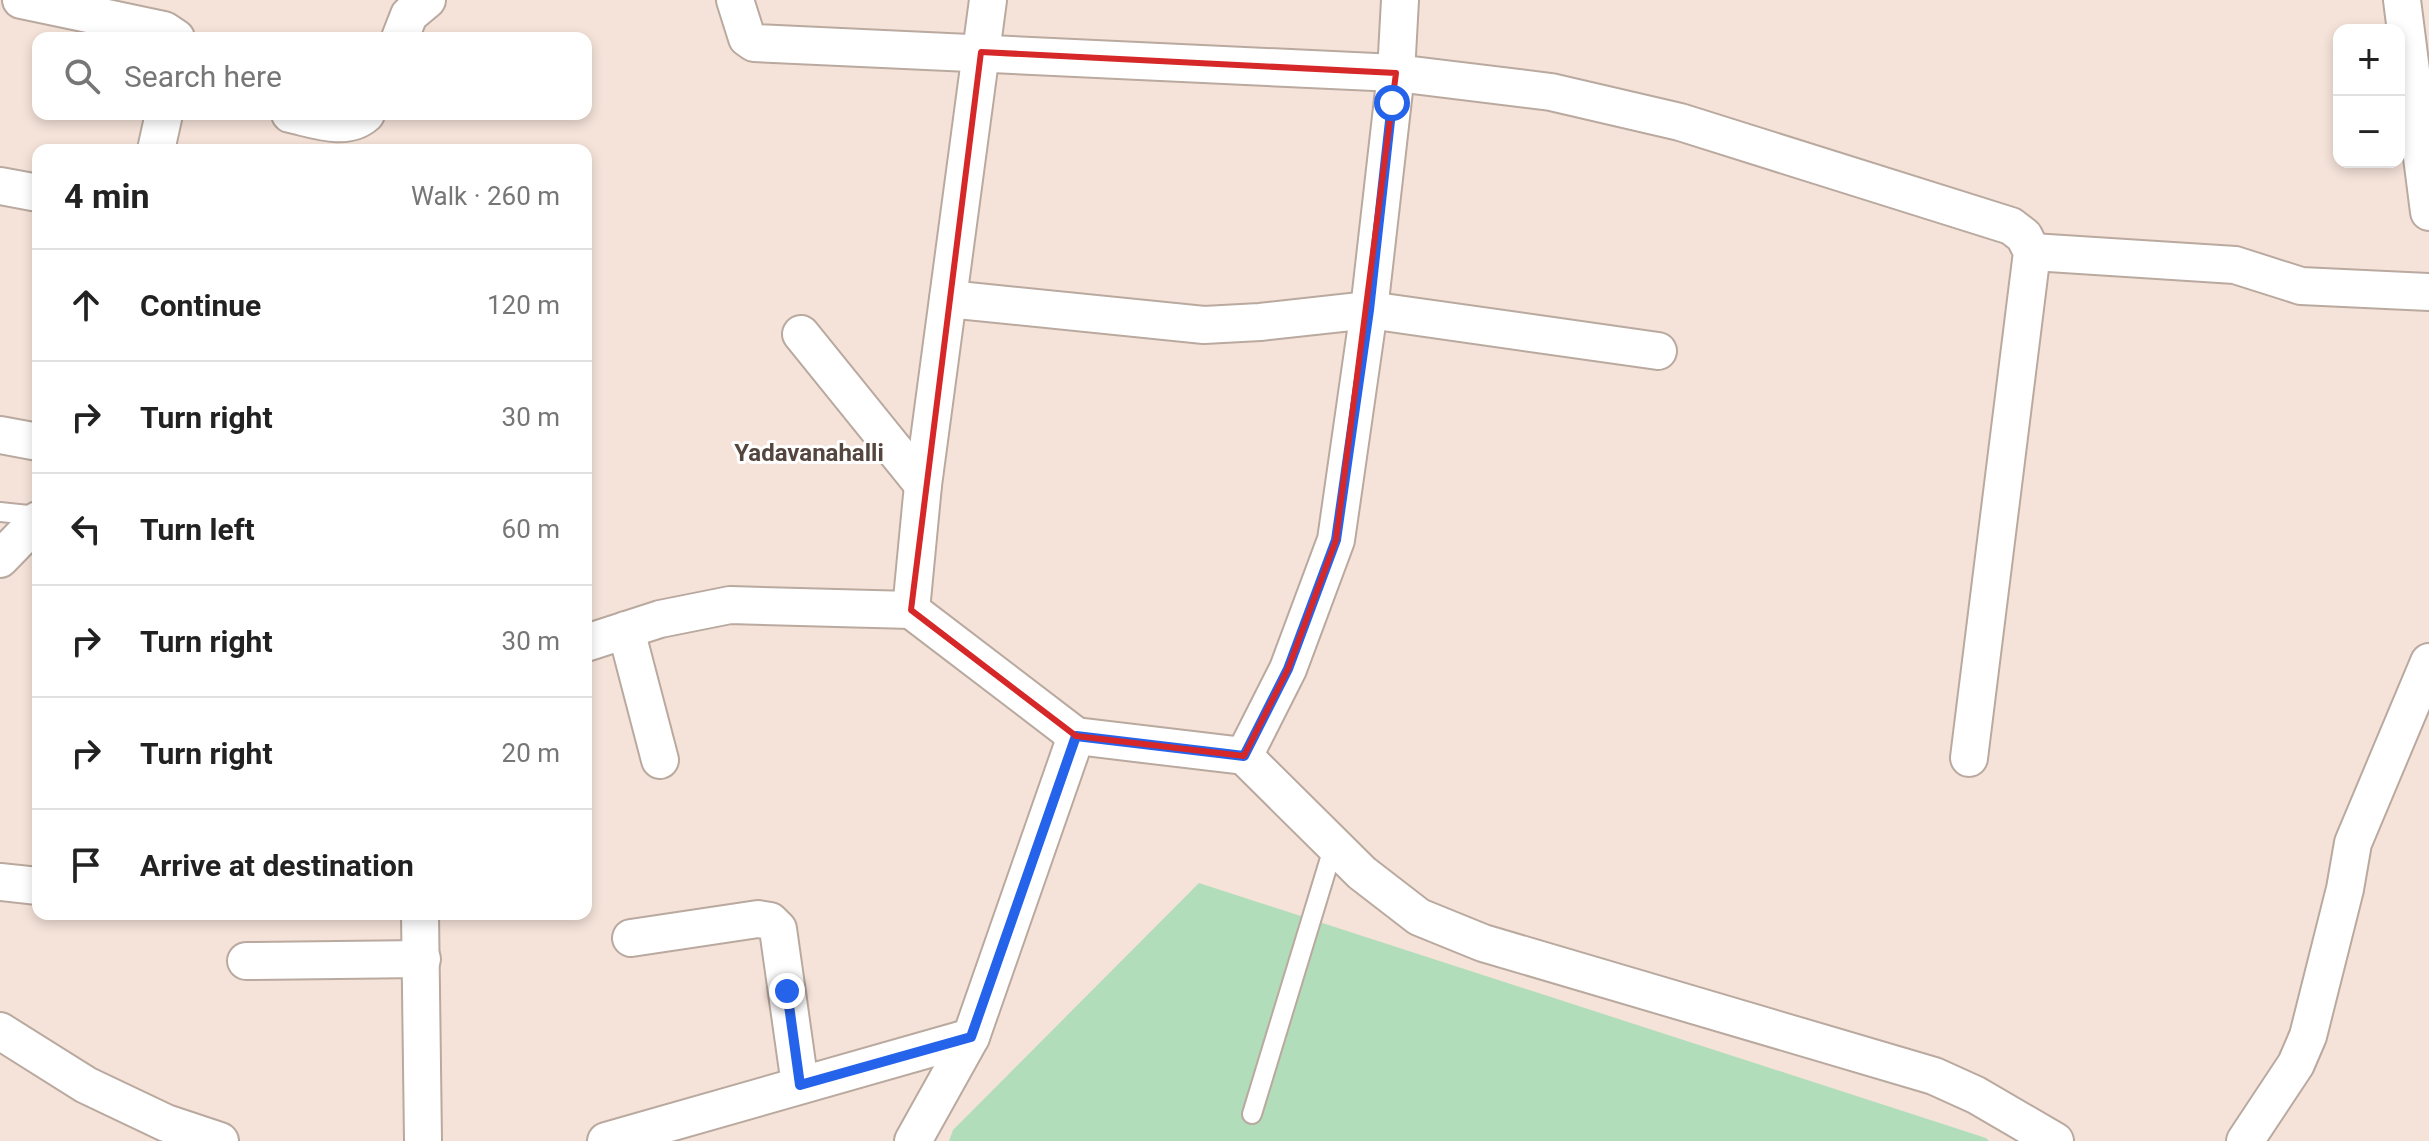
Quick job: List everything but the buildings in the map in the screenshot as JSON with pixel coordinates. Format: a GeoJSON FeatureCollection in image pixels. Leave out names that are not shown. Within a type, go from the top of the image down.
{"type":"FeatureCollection","features":[{"type":"Feature","properties":{"kind":"street"},"geometry":{"type":"LineString","coordinates":[[21,0],[167,32]]}},
{"type":"Feature","properties":{"kind":"street"},"geometry":{"type":"LineString","coordinates":[[402,32],[409,15],[427,0]]}},
{"type":"Feature","properties":{"kind":"street"},"geometry":{"type":"LineString","coordinates":[[735,0],[747,38],[754,43],[1396,73],[1551,92],[1680,122],[2011,226],[2024,236],[2032,252],[1969,758]]}},
{"type":"Feature","properties":{"kind":"street"},"geometry":{"type":"LineString","coordinates":[[911,610],[923,485],[988,0]]}},
{"type":"Feature","properties":{"kind":"street"},"geometry":{"type":"LineString","coordinates":[[1244,756],[1288,669],[1336,540],[1369,310],[1396,73],[1400,0]]}},
{"type":"Feature","properties":{"kind":"street"},"geometry":{"type":"LineString","coordinates":[[2402,0],[2429,212]]}},
{"type":"Feature","properties":{"kind":"street"},"geometry":{"type":"LineString","coordinates":[[157,144],[163,120]]}},
{"type":"Feature","properties":{"kind":"street"},"geometry":{"type":"LineString","coordinates":[[321,120],[342,124],[359,120]]}},
{"type":"Feature","properties":{"kind":"street"},"geometry":{"type":"LineString","coordinates":[[0,186],[32,192]]}},
{"type":"Feature","properties":{"kind":"street"},"geometry":{"type":"LineString","coordinates":[[2032,252],[2235,265],[2301,286],[2429,292]]}},
{"type":"Feature","properties":{"kind":"street"},"geometry":{"type":"LineString","coordinates":[[948,299],[1204,325],[1369,310],[1658,351]]}},
{"type":"Feature","properties":{"kind":"street"},"geometry":{"type":"LineString","coordinates":[[801,334],[923,485]]}},
{"type":"Feature","properties":{"kind":"street"},"geometry":{"type":"LineString","coordinates":[[0,435],[32,441]]}},
{"type":"Feature","properties":{"kind":"street"},"geometry":{"type":"LineString","coordinates":[[0,559],[32,524]]}},
{"type":"Feature","properties":{"kind":"street"},"geometry":{"type":"LineString","coordinates":[[592,641],[660,619],[730,605],[911,610],[1076,736],[1244,756],[1362,873],[1419,917],[1483,943],[1934,1076],[1976,1095],[2055,1141]]}},
{"type":"Feature","properties":{"kind":"street"},"geometry":{"type":"LineString","coordinates":[[626,630],[660,760]]}},
{"type":"Feature","properties":{"kind":"street"},"geometry":{"type":"LineString","coordinates":[[2245,1141],[2296,1064],[2308,1036],[2345,889],[2353,843],[2429,662]]}},
{"type":"Feature","properties":{"kind":"street"},"geometry":{"type":"LineString","coordinates":[[913,1141],[971,1037],[1076,736]]}},
{"type":"Feature","properties":{"kind":"street"},"geometry":{"type":"LineString","coordinates":[[0,882],[32,885]]}},
{"type":"Feature","properties":{"kind":"street"},"geometry":{"type":"LineString","coordinates":[[631,938],[758,919],[770,921],[778,929],[800,1085]]}},
{"type":"Feature","properties":{"kind":"street"},"geometry":{"type":"LineString","coordinates":[[420,920],[423,1141]]}},
{"type":"Feature","properties":{"kind":"street"},"geometry":{"type":"LineString","coordinates":[[246,961],[422,959]]}},
{"type":"Feature","properties":{"kind":"street"},"geometry":{"type":"LineString","coordinates":[[0,1031],[86,1085],[166,1123],[220,1141]]}},
{"type":"Feature","properties":{"kind":"street"},"geometry":{"type":"LineString","coordinates":[[606,1141],[971,1037]]}},
{"type":"Feature","properties":{"kind":"lane"},"geometry":{"type":"LineString","coordinates":[[0,512],[32,517]]}},
{"type":"Feature","properties":{"kind":"lane"},"geometry":{"type":"LineString","coordinates":[[1252,1114],[1334,845]]}},
{"type":"Feature","properties":{"kind":"highlighted area"},"geometry":{"type":"Polygon","coordinates":[[[981,52],[1396,73],[1336,540],[1288,669],[1244,756],[1076,736],[911,610],[981,52]]]}},
{"type":"Feature","properties":{"kind":"green space"},"geometry":{"type":"Polygon","coordinates":[[[1199,883],[1989,1141],[949,1141],[953,1130],[1199,883]]]}},
{"type":"Feature","properties":{"kind":"district","name":"Yadavanahalli"},"geometry":{"type":"Point","coordinates":[809,453]}},
{"type":"Feature","properties":{"kind":"route"},"geometry":{"type":"LineString","coordinates":[[787,991],[800,1085],[971,1037],[1076,736],[1244,756],[1288,669],[1336,540],[1369,310],[1392,103]]}}]}
